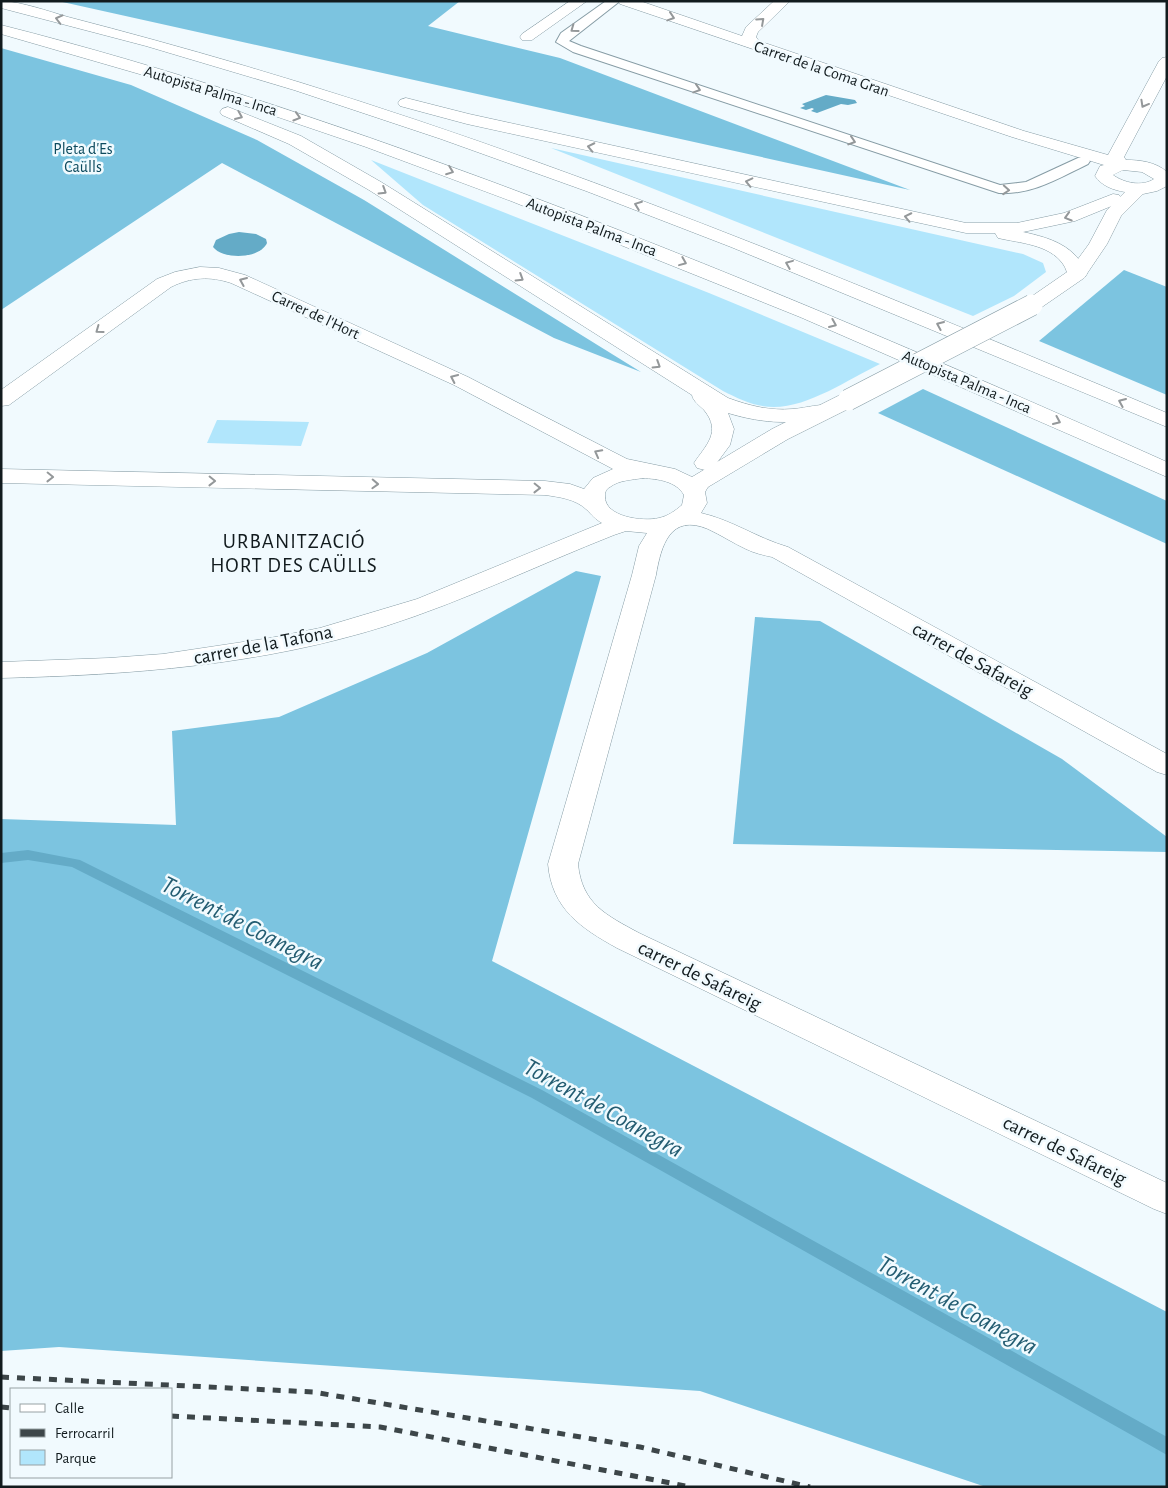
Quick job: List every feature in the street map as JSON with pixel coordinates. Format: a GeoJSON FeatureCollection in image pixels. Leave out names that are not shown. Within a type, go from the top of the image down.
{"type":"FeatureCollection","features":[{"type":"Feature","properties":{"kind":"main road"},"geometry":{"type":"LineString","coordinates":[[527,37],[580,1]]}},
{"type":"Feature","properties":{"kind":"main road","name":"Carrer de la Coma Gran"},"geometry":{"type":"LineString","coordinates":[[625,1],[1018,134],[1121,165],[1144,167],[1164,177]]}},
{"type":"Feature","properties":{"kind":"main road"},"geometry":{"type":"LineString","coordinates":[[753,45],[749,37],[751,30],[783,1]]}},
{"type":"Feature","properties":{"kind":"main road","name":"Autopista Palma - Inca"},"geometry":{"type":"LineString","coordinates":[[1,4],[106,30],[266,76],[435,131],[534,166],[824,277],[1167,421]]}},
{"type":"Feature","properties":{"kind":"main road","name":"Autopista Palma - Inca"},"geometry":{"type":"LineString","coordinates":[[1,29],[100,56],[303,118],[388,148],[550,210],[792,307],[1004,397],[1167,470]]}},
{"type":"Feature","properties":{"kind":"main road"},"geometry":{"type":"LineString","coordinates":[[106,30],[191,42],[362,90]]}},
{"type":"Feature","properties":{"kind":"main road"},"geometry":{"type":"LineString","coordinates":[[100,56],[117,73],[209,104],[295,140],[375,186],[720,403],[746,413],[786,416],[825,411]]}},
{"type":"Feature","properties":{"kind":"main road"},"geometry":{"type":"LineString","coordinates":[[1104,173],[1110,168],[1121,165],[1115,157],[1167,62]]}},
{"type":"Feature","properties":{"kind":"main road"},"geometry":{"type":"LineString","coordinates":[[390,98],[466,120],[966,228],[1020,237],[1042,243],[1064,254],[1072,261],[1077,274]]}},
{"type":"Feature","properties":{"kind":"main road","name":"Carrer de la Coma Gran"},"geometry":{"type":"LineString","coordinates":[[1018,134],[1083,161],[1104,173],[1114,199]]}},
{"type":"Feature","properties":{"kind":"main road"},"geometry":{"type":"LineString","coordinates":[[966,228],[1017,228],[1069,218],[1143,188],[1164,177]]}},
{"type":"Feature","properties":{"kind":"main road"},"geometry":{"type":"LineString","coordinates":[[1,476],[546,488],[570,491],[594,506],[606,518],[652,528],[689,514],[694,507],[698,483],[707,477],[780,434],[1032,304],[1077,274],[1098,244],[1114,199],[1143,188]]}},
{"type":"Feature","properties":{"kind":"main road","name":"Carrer de l'Hort"},"geometry":{"type":"LineString","coordinates":[[1,400],[164,284],[191,274],[215,272],[238,279],[461,381],[619,464],[680,479],[695,493]]}},
{"type":"Feature","properties":{"kind":"main road"},"geometry":{"type":"LineString","coordinates":[[689,385],[709,403],[722,420],[724,427],[718,450],[705,463]]}},
{"type":"Feature","properties":{"kind":"main road","name":"carrer de la Tafona"},"geometry":{"type":"LineString","coordinates":[[514,566],[539,545],[587,522],[594,506],[591,496],[600,483],[618,474],[684,469],[705,463],[780,434]]}},
{"type":"Feature","properties":{"kind":"main road","name":"carrer de Safareig"},"geometry":{"type":"LineString","coordinates":[[695,493],[708,505],[766,537],[780,552]]}},
{"type":"Feature","properties":{"kind":"main road","name":"carrer de Safareig"},"geometry":{"type":"LineString","coordinates":[[1167,766],[780,552],[752,544],[700,518],[652,528],[644,575],[563,864],[562,876],[573,900],[596,920],[659,956],[1167,1199]]}},
{"type":"Feature","properties":{"kind":"main road","name":"carrer de la Tafona"},"geometry":{"type":"LineString","coordinates":[[1,670],[138,664],[192,658],[284,642],[363,624],[425,604],[474,585],[514,566],[550,554],[594,533],[652,528]]}},
{"type":"Feature","properties":{"kind":"lane"},"geometry":{"type":"LineString","coordinates":[[614,1],[564,36],[562,42],[577,49],[999,190],[1009,191],[1025,188],[1083,161]]}},
{"type":"Feature","properties":{"kind":"green space"},"geometry":{"type":"Polygon","coordinates":[[[58,1],[460,1],[428,26],[560,58],[910,190],[58,1]]]}},
{"type":"Feature","properties":{"kind":"green space","name":"Pleta d'Es Caülls"},"geometry":{"type":"Polygon","coordinates":[[[1,48],[131,85],[257,140],[364,200],[641,372],[554,338],[222,163],[1,310],[1,48]]]}},
{"type":"Feature","properties":{"kind":"green space"},"geometry":{"type":"Polygon","coordinates":[[[551,148],[1023,254],[1043,263],[1046,272],[1014,296],[973,316],[551,148]]]}},
{"type":"Feature","properties":{"kind":"green space"},"geometry":{"type":"Polygon","coordinates":[[[371,160],[709,293],[880,364],[829,391],[787,406],[760,406],[741,400],[723,391],[423,205],[371,160]]]}},
{"type":"Feature","properties":{"kind":"green space"},"geometry":{"type":"Polygon","coordinates":[[[1124,270],[1167,287],[1167,395],[1039,341],[1124,270]]]}},
{"type":"Feature","properties":{"kind":"green space"},"geometry":{"type":"Polygon","coordinates":[[[923,389],[1167,501],[1167,544],[878,413],[923,389]]]}},
{"type":"Feature","properties":{"kind":"green space"},"geometry":{"type":"Polygon","coordinates":[[[217,420],[309,422],[301,446],[207,443],[217,420]]]}},
{"type":"Feature","properties":{"kind":"green space"},"geometry":{"type":"Polygon","coordinates":[[[576,571],[601,576],[492,961],[1167,1312],[1167,1487],[986,1487],[700,1391],[59,1347],[1,1351],[1,819],[176,825],[172,731],[279,717],[427,653],[576,571]]]}},
{"type":"Feature","properties":{"kind":"green space"},"geometry":{"type":"Polygon","coordinates":[[[755,617],[820,621],[1062,759],[1167,837],[1167,852],[733,844],[755,617]]]}},
{"type":"Feature","properties":{"kind":"shaded area"},"geometry":{"type":"Polygon","coordinates":[[[826,95],[855,100],[857,103],[841,104],[817,113],[811,111],[814,109],[812,108],[806,110],[800,108],[805,106],[802,104],[826,95]]]}},
{"type":"Feature","properties":{"kind":"shaded area"},"geometry":{"type":"Polygon","coordinates":[[[239,232],[256,234],[266,239],[267,243],[257,252],[241,256],[225,254],[213,247],[216,240],[239,232]]]}},
{"type":"Feature","properties":{"kind":"waterway","name":"Torrent de Coanegra"},"geometry":{"type":"LineString","coordinates":[[1,858],[28,855],[75,863],[537,1094],[1167,1447]]}},
{"type":"Feature","properties":{"kind":"railway"},"geometry":{"type":"LineString","coordinates":[[1,1377],[313,1392],[640,1447],[810,1487]]}},
{"type":"Feature","properties":{"kind":"railway"},"geometry":{"type":"LineString","coordinates":[[1,1407],[10,1408]]}},
{"type":"Feature","properties":{"kind":"railway"},"geometry":{"type":"LineString","coordinates":[[172,1416],[380,1427],[691,1487]]}},
{"type":"Feature","properties":{"kind":"district","name":"URBANITZACIÓ HORT DES CAÜLLS"},"geometry":{"type":"Point","coordinates":[294,553]}}]}
